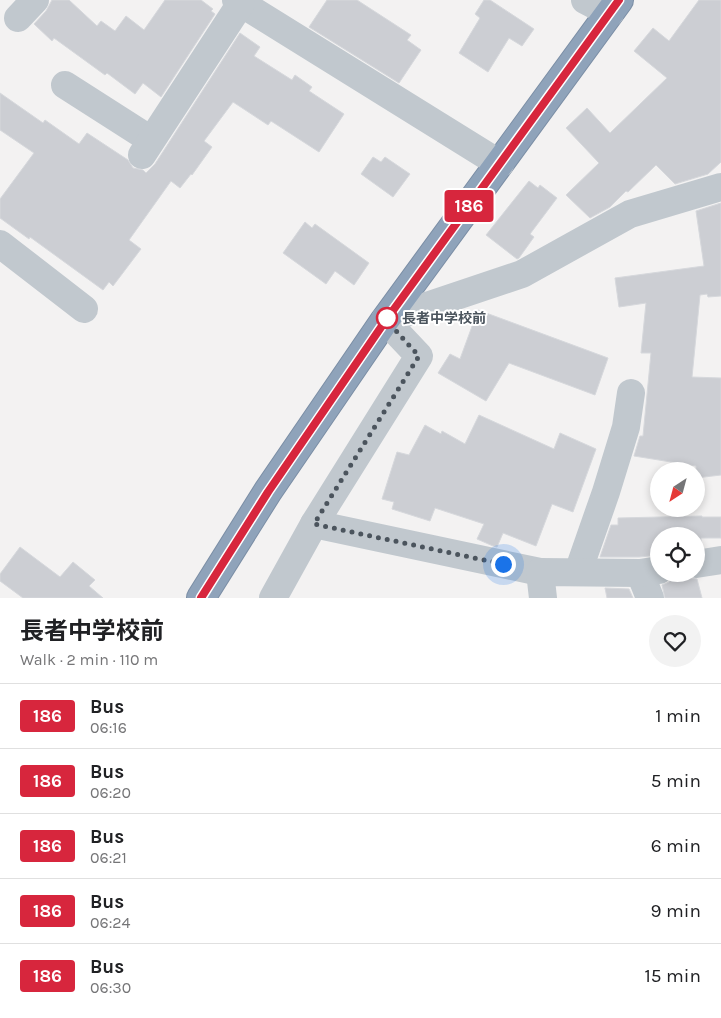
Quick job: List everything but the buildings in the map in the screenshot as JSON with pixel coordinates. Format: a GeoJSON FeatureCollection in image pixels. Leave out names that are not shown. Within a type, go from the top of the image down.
{"type":"FeatureCollection","features":[{"type":"Feature","properties":{"kind":"highway"},"geometry":{"type":"LineString","coordinates":[[201,598],[268,492],[386,320],[614,7]]}},
{"type":"Feature","properties":{"kind":"street"},"geometry":{"type":"LineString","coordinates":[[585,0],[614,7]]}},
{"type":"Feature","properties":{"kind":"street"},"geometry":{"type":"LineString","coordinates":[[65,85],[146,148],[239,2],[500,164]]}},
{"type":"Feature","properties":{"kind":"street"},"geometry":{"type":"LineString","coordinates":[[273,598],[314,524],[419,356],[386,320],[522,274],[630,214],[721,187]]}},
{"type":"Feature","properties":{"kind":"street"},"geometry":{"type":"LineString","coordinates":[[0,244],[84,309]]}},
{"type":"Feature","properties":{"kind":"street"},"geometry":{"type":"LineString","coordinates":[[578,572],[626,427],[631,393]]}},
{"type":"Feature","properties":{"kind":"street"},"geometry":{"type":"LineString","coordinates":[[314,524],[542,585],[578,572],[649,571],[650,598]]}},
{"type":"Feature","properties":{"kind":"street"},"geometry":{"type":"LineString","coordinates":[[705,563],[721,560]]}},
{"type":"Feature","properties":{"kind":"bus line","name":"186"},"geometry":{"type":"LineString","coordinates":[[201,598],[268,492],[386,320],[619,0]]}},
{"type":"Feature","properties":{"kind":"place","name":"長者中学校前"},"geometry":{"type":"Point","coordinates":[387,318]}},
{"type":"Feature","properties":{"kind":"route"},"geometry":{"type":"LineString","coordinates":[[387,318],[386,320],[419,356],[314,524],[503,564]]}}]}
